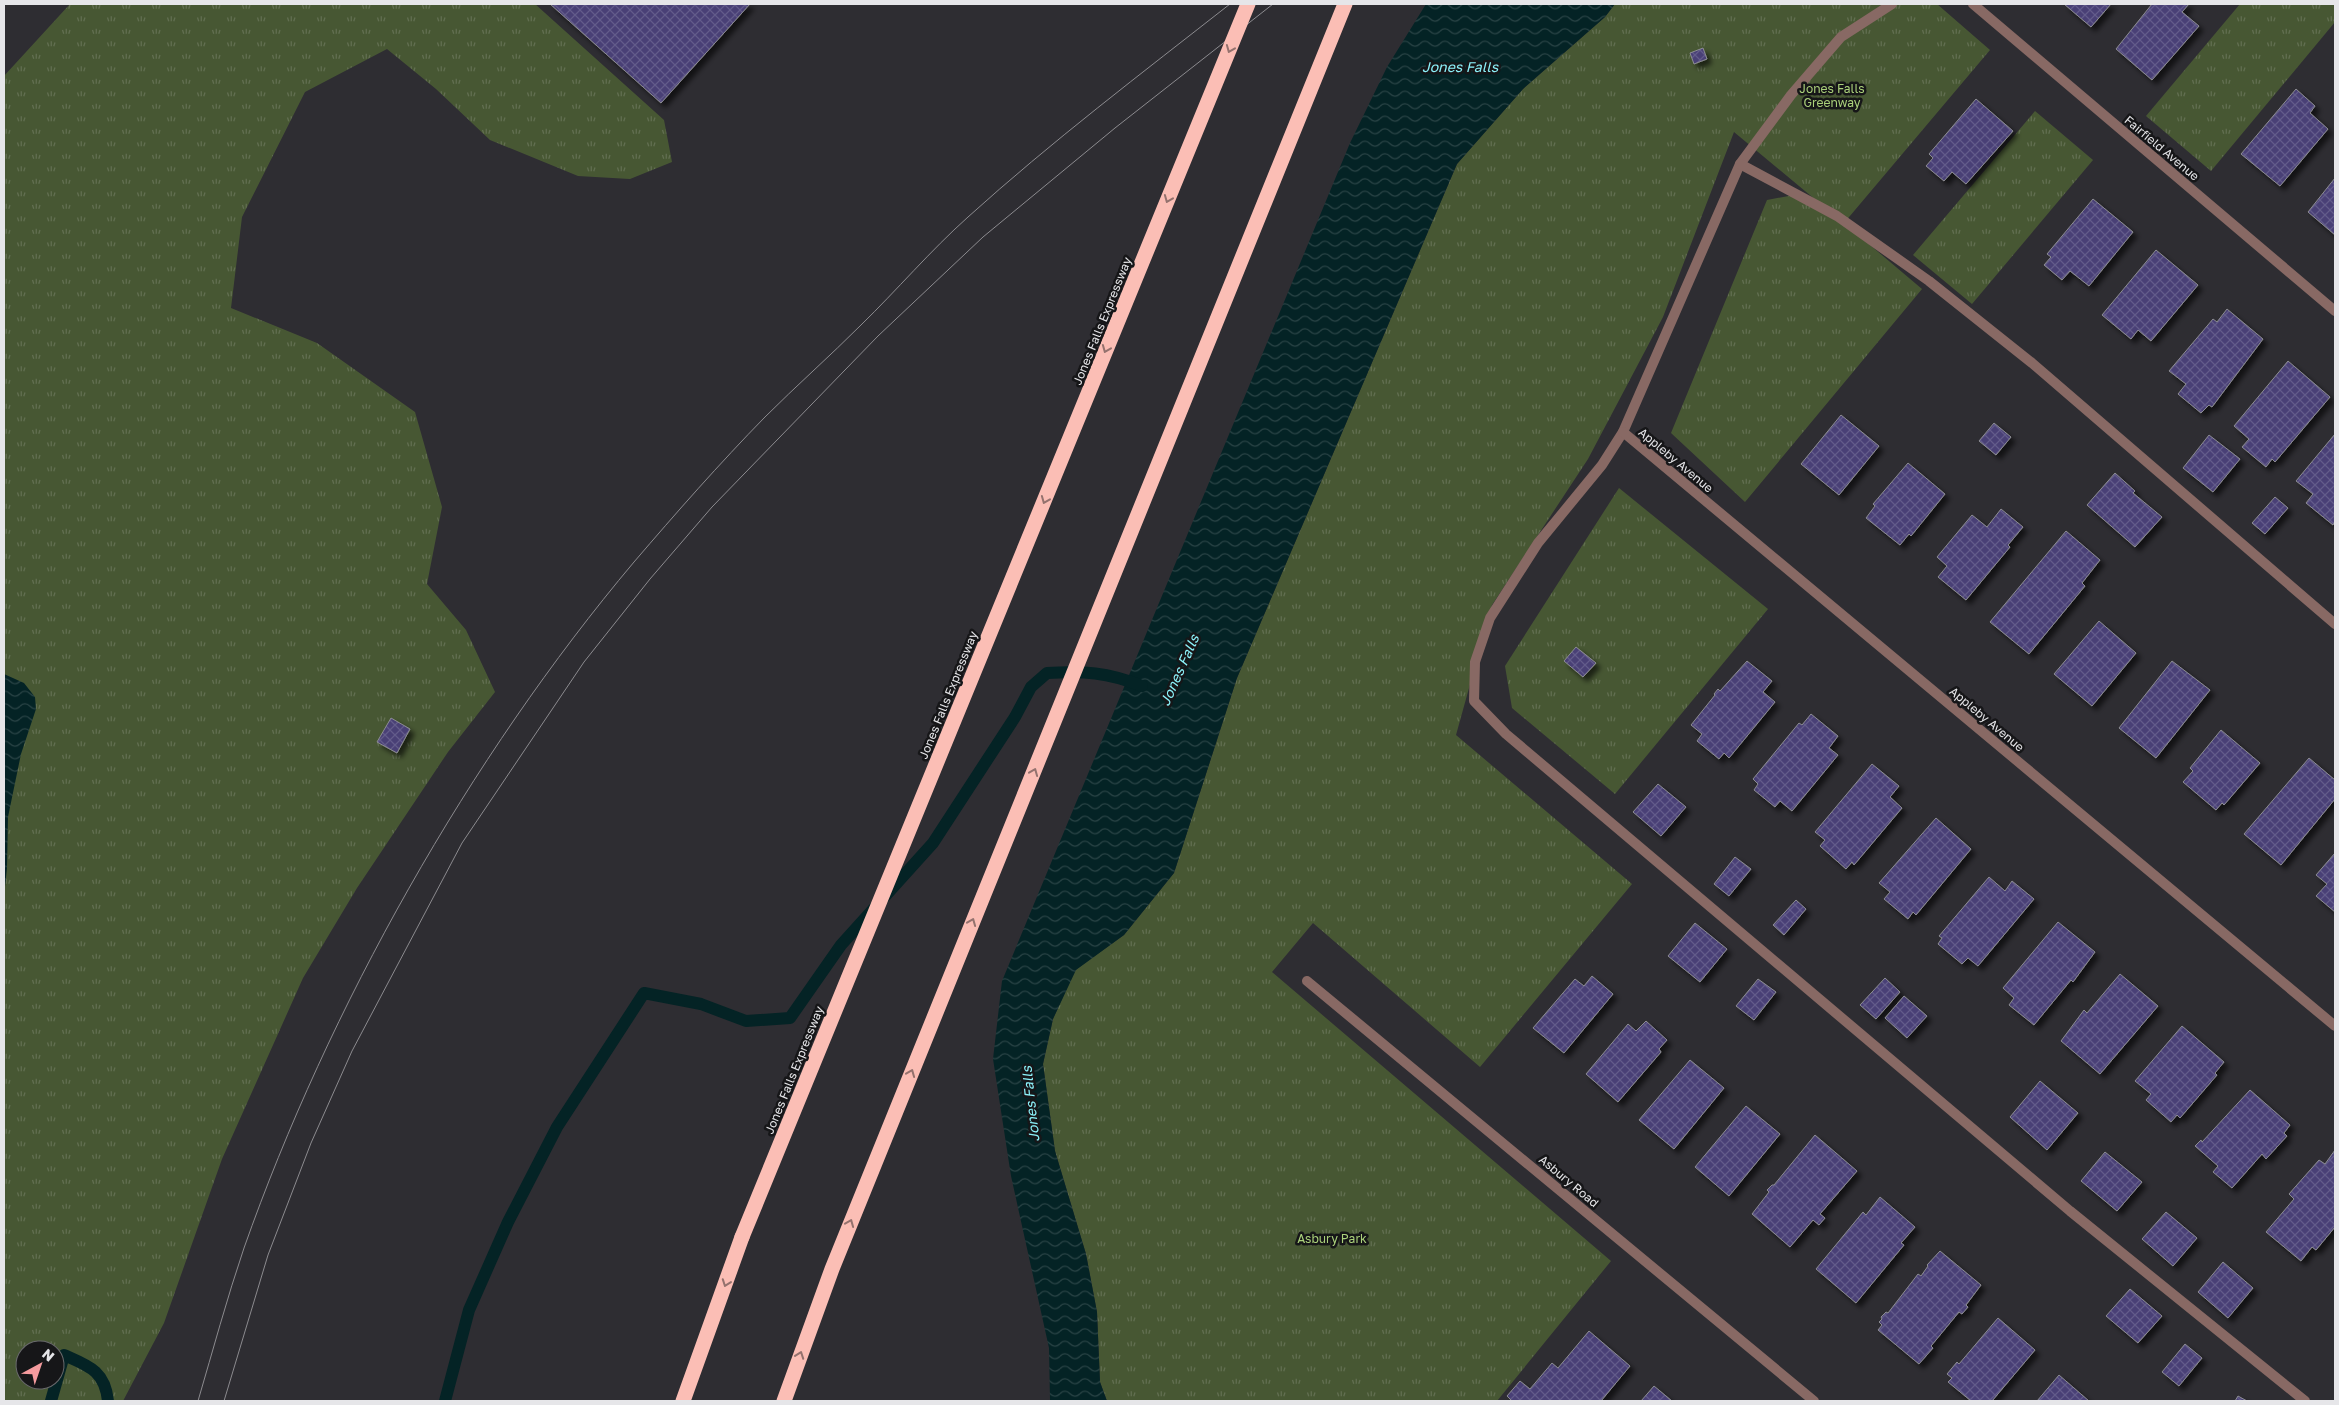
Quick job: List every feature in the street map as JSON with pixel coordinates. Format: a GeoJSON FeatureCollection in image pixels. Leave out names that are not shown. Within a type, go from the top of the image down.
{"type":"FeatureCollection","features":[{"type":"Feature","properties":{"kind":"highway","name":"Jones Falls Expressway"},"geometry":{"type":"LineString","coordinates":[[683,1401],[742,1237],[1248,4]]}},
{"type":"Feature","properties":{"kind":"highway"},"geometry":{"type":"LineString","coordinates":[[784,1401],[832,1269],[1345,4]]}},
{"type":"Feature","properties":{"kind":"street"},"geometry":{"type":"LineString","coordinates":[[1892,4],[1842,38],[1791,96],[1740,164],[1623,432],[1602,465],[1538,543],[1490,618],[1475,662],[1474,701],[1506,734],[2040,1185],[2305,1401]]}},
{"type":"Feature","properties":{"kind":"street","name":"Fairfield Avenue"},"geometry":{"type":"LineString","coordinates":[[1972,4],[2335,312]]}},
{"type":"Feature","properties":{"kind":"street"},"geometry":{"type":"LineString","coordinates":[[1740,164],[1837,216],[1929,281],[2032,363],[2335,624]]}},
{"type":"Feature","properties":{"kind":"street","name":"Appleby Avenue"},"geometry":{"type":"LineString","coordinates":[[1623,432],[2335,1026]]}},
{"type":"Feature","properties":{"kind":"street","name":"Asbury Road"},"geometry":{"type":"LineString","coordinates":[[1307,981],[1814,1401]]}},
{"type":"Feature","properties":{"kind":"green space"},"geometry":{"type":"Polygon","coordinates":[[[70,4],[535,4],[664,120],[672,162],[630,179],[578,176],[490,140],[436,89],[387,49],[305,92],[242,217],[231,308],[317,343],[415,412],[442,507],[427,584],[466,630],[495,692],[448,752],[357,888],[303,978],[222,1159],[164,1323],[123,1401],[4,1401],[4,76],[70,4]]]}},
{"type":"Feature","properties":{"kind":"green space"},"geometry":{"type":"Polygon","coordinates":[[[1615,4],[1937,4],[1990,50],[1844,223],[1922,289],[1745,502],[1671,433],[1767,200],[1794,195],[1841,221],[1734,132],[1663,317],[1588,459],[1492,605],[1456,735],[1632,884],[1480,1067],[1313,923],[1272,972],[1611,1261],[1497,1401],[1107,1401],[1100,1382],[1097,1312],[1086,1254],[1055,1151],[1043,1064],[1053,1019],[1075,970],[1124,935],[1174,873],[1237,678],[1457,164],[1523,89],[1605,17],[1615,4]]]}},
{"type":"Feature","properties":{"kind":"green space"},"geometry":{"type":"Polygon","coordinates":[[[2240,4],[2335,4],[2335,22],[2211,171],[2146,116],[2240,4]]]}},
{"type":"Feature","properties":{"kind":"green space"},"geometry":{"type":"Polygon","coordinates":[[[2035,111],[2093,160],[1972,304],[1913,255],[2035,111]]]}},
{"type":"Feature","properties":{"kind":"green space"},"geometry":{"type":"Polygon","coordinates":[[[1619,488],[1768,609],[1615,794],[1512,708],[1505,666],[1619,488]]]}},
{"type":"Feature","properties":{"kind":"water","name":"Jones Falls"},"geometry":{"type":"Polygon","coordinates":[[[1426,4],[1615,4],[1605,17],[1523,89],[1457,164],[1237,678],[1174,873],[1124,935],[1076,970],[1053,1019],[1043,1064],[1055,1151],[1086,1254],[1097,1312],[1100,1382],[1107,1401],[1050,1401],[1049,1348],[1011,1176],[993,1059],[1002,981],[1350,143],[1387,67],[1426,4]]]}},
{"type":"Feature","properties":{"kind":"water"},"geometry":{"type":"Polygon","coordinates":[[[4,674],[24,683],[35,697],[36,709],[21,754],[8,817],[7,868],[4,896],[4,674]]]}},
{"type":"Feature","properties":{"kind":"building"},"geometry":{"type":"Polygon","coordinates":[[[550,4],[750,4],[661,103],[550,4]]]}},
{"type":"Feature","properties":{"kind":"building"},"geometry":{"type":"Polygon","coordinates":[[[2064,4],[2111,4],[2091,27],[2064,4]]]}},
{"type":"Feature","properties":{"kind":"building"},"geometry":{"type":"Polygon","coordinates":[[[2152,4],[2189,4],[2182,12],[2199,26],[2152,80],[2116,49],[2152,4]]]}},
{"type":"Feature","properties":{"kind":"building"},"geometry":{"type":"Polygon","coordinates":[[[1703,48],[1707,59],[1694,64],[1690,53],[1703,48]]]}},
{"type":"Feature","properties":{"kind":"building"},"geometry":{"type":"Polygon","coordinates":[[[2296,89],[2315,106],[2310,113],[2328,129],[2280,186],[2241,154],[2296,89]]]}},
{"type":"Feature","properties":{"kind":"building"},"geometry":{"type":"Polygon","coordinates":[[[1976,99],[2013,131],[1966,184],[1952,172],[1944,181],[1926,166],[1933,158],[1929,154],[1976,99]]]}},
{"type":"Feature","properties":{"kind":"building"},"geometry":{"type":"Polygon","coordinates":[[[2335,178],[2335,235],[2308,212],[2335,178]]]}},
{"type":"Feature","properties":{"kind":"building"},"geometry":{"type":"Polygon","coordinates":[[[2093,199],[2133,232],[2089,286],[2070,271],[2062,280],[2044,265],[2051,257],[2047,254],[2093,199]]]}},
{"type":"Feature","properties":{"kind":"building"},"geometry":{"type":"Polygon","coordinates":[[[2156,250],[2198,285],[2151,341],[2138,330],[2131,339],[2102,315],[2156,250]]]}},
{"type":"Feature","properties":{"kind":"building"},"geometry":{"type":"Polygon","coordinates":[[[2227,309],[2263,339],[2212,407],[2209,405],[2201,413],[2178,394],[2186,384],[2169,371],[2213,319],[2217,322],[2227,309]]]}},
{"type":"Feature","properties":{"kind":"building"},"geometry":{"type":"Polygon","coordinates":[[[2288,361],[2330,397],[2275,462],[2272,459],[2266,467],[2242,447],[2249,439],[2234,426],[2288,361]]]}},
{"type":"Feature","properties":{"kind":"building"},"geometry":{"type":"Polygon","coordinates":[[[1841,415],[1879,446],[1839,495],[1801,464],[1841,415]]]}},
{"type":"Feature","properties":{"kind":"building"},"geometry":{"type":"Polygon","coordinates":[[[1994,423],[2011,437],[1996,455],[1979,441],[1994,423]]]}},
{"type":"Feature","properties":{"kind":"building"},"geometry":{"type":"Polygon","coordinates":[[[2335,434],[2335,521],[2333,525],[2306,503],[2313,494],[2296,481],[2335,434]]]}},
{"type":"Feature","properties":{"kind":"building"},"geometry":{"type":"Polygon","coordinates":[[[2209,435],[2240,459],[2213,492],[2183,468],[2209,435]]]}},
{"type":"Feature","properties":{"kind":"building"},"geometry":{"type":"Polygon","coordinates":[[[1908,463],[1945,494],[1911,536],[1909,534],[1900,545],[1866,518],[1875,506],[1873,504],[1908,463]]]}},
{"type":"Feature","properties":{"kind":"building"},"geometry":{"type":"Polygon","coordinates":[[[2115,473],[2135,491],[2133,493],[2162,517],[2135,547],[2087,505],[2115,473]]]}},
{"type":"Feature","properties":{"kind":"building"},"geometry":{"type":"Polygon","coordinates":[[[2275,497],[2288,508],[2265,534],[2252,523],[2275,497]]]}},
{"type":"Feature","properties":{"kind":"building"},"geometry":{"type":"Polygon","coordinates":[[[2001,509],[2023,527],[2008,545],[2010,547],[1966,600],[1938,577],[1947,566],[1937,557],[1972,515],[1987,527],[2001,509]]]}},
{"type":"Feature","properties":{"kind":"building"},"geometry":{"type":"Polygon","coordinates":[[[2066,531],[2100,560],[2082,583],[2085,586],[2029,654],[1990,622],[2066,531]]]}},
{"type":"Feature","properties":{"kind":"building"},"geometry":{"type":"Polygon","coordinates":[[[2099,621],[2136,653],[2092,706],[2054,674],[2099,621]]]}},
{"type":"Feature","properties":{"kind":"building"},"geometry":{"type":"Polygon","coordinates":[[[1576,647],[1596,663],[1583,677],[1564,661],[1576,647]]]}},
{"type":"Feature","properties":{"kind":"building"},"geometry":{"type":"Polygon","coordinates":[[[1747,661],[1772,681],[1763,692],[1775,702],[1729,758],[1724,753],[1719,759],[1697,741],[1702,734],[1691,725],[1718,689],[1720,691],[1747,661]]]}},
{"type":"Feature","properties":{"kind":"building"},"geometry":{"type":"Polygon","coordinates":[[[2172,661],[2210,690],[2156,758],[2119,728],[2172,661]]]}},
{"type":"Feature","properties":{"kind":"building"},"geometry":{"type":"Polygon","coordinates":[[[1811,714],[1838,736],[1829,748],[1838,755],[1792,811],[1780,801],[1775,807],[1754,790],[1758,784],[1753,779],[1799,723],[1802,725],[1811,714]]]}},
{"type":"Feature","properties":{"kind":"building"},"geometry":{"type":"Polygon","coordinates":[[[391,718],[410,729],[397,753],[377,742],[391,718]]]}},
{"type":"Feature","properties":{"kind":"building"},"geometry":{"type":"Polygon","coordinates":[[[2221,730],[2260,763],[2224,805],[2222,803],[2216,810],[2183,782],[2193,771],[2190,768],[2221,730]]]}},
{"type":"Feature","properties":{"kind":"building"},"geometry":{"type":"Polygon","coordinates":[[[2309,758],[2335,780],[2335,799],[2281,865],[2244,834],[2309,758]]]}},
{"type":"Feature","properties":{"kind":"building"},"geometry":{"type":"Polygon","coordinates":[[[1872,764],[1899,786],[1890,797],[1902,808],[1854,865],[1852,862],[1846,869],[1820,846],[1825,840],[1815,832],[1872,764]]]}},
{"type":"Feature","properties":{"kind":"building"},"geometry":{"type":"Polygon","coordinates":[[[1658,784],[1686,807],[1661,836],[1633,812],[1658,784]]]}},
{"type":"Feature","properties":{"kind":"building"},"geometry":{"type":"Polygon","coordinates":[[[1936,818],[1971,849],[1916,915],[1913,912],[1908,919],[1884,899],[1890,892],[1879,883],[1936,818]]]}},
{"type":"Feature","properties":{"kind":"building"},"geometry":{"type":"Polygon","coordinates":[[[2335,853],[2335,912],[2316,896],[2327,884],[2316,875],[2335,853]]]}},
{"type":"Feature","properties":{"kind":"building"},"geometry":{"type":"Polygon","coordinates":[[[1735,857],[1751,869],[1729,896],[1714,884],[1735,857]]]}},
{"type":"Feature","properties":{"kind":"building"},"geometry":{"type":"Polygon","coordinates":[[[1989,877],[2005,891],[2012,881],[2034,899],[1978,966],[1968,958],[1962,964],[1938,944],[1942,938],[1939,936],[1989,877]]]}},
{"type":"Feature","properties":{"kind":"building"},"geometry":{"type":"Polygon","coordinates":[[[1796,900],[1806,909],[1784,935],[1773,925],[1796,900]]]}},
{"type":"Feature","properties":{"kind":"building"},"geometry":{"type":"Polygon","coordinates":[[[2058,922],[2095,952],[2073,982],[2071,980],[2034,1025],[2009,1005],[2014,998],[2003,988],[2058,922]]]}},
{"type":"Feature","properties":{"kind":"building"},"geometry":{"type":"Polygon","coordinates":[[[1695,923],[1727,949],[1700,982],[1668,956],[1695,923]]]}},
{"type":"Feature","properties":{"kind":"building"},"geometry":{"type":"Polygon","coordinates":[[[2120,974],[2158,1006],[2100,1074],[2061,1041],[2084,1010],[2087,1013],[2120,974]]]}},
{"type":"Feature","properties":{"kind":"building"},"geometry":{"type":"Polygon","coordinates":[[[1592,976],[1613,994],[1564,1053],[1533,1028],[1575,979],[1584,986],[1592,976]]]}},
{"type":"Feature","properties":{"kind":"building"},"geometry":{"type":"Polygon","coordinates":[[[1885,978],[1900,992],[1876,1019],[1860,1005],[1885,978]]]}},
{"type":"Feature","properties":{"kind":"building"},"geometry":{"type":"Polygon","coordinates":[[[1758,979],[1776,992],[1754,1020],[1736,1006],[1758,979]]]}},
{"type":"Feature","properties":{"kind":"building"},"geometry":{"type":"Polygon","coordinates":[[[1904,996],[1927,1016],[1907,1038],[1885,1018],[1904,996]]]}},
{"type":"Feature","properties":{"kind":"building"},"geometry":{"type":"Polygon","coordinates":[[[1646,1021],[1667,1040],[1659,1049],[1661,1052],[1618,1102],[1586,1074],[1628,1024],[1636,1031],[1646,1021]]]}},
{"type":"Feature","properties":{"kind":"building"},"geometry":{"type":"Polygon","coordinates":[[[2182,1026],[2224,1062],[2215,1073],[2217,1075],[2180,1118],[2177,1115],[2171,1122],[2146,1100],[2151,1094],[2135,1081],[2182,1026]]]}},
{"type":"Feature","properties":{"kind":"building"},"geometry":{"type":"Polygon","coordinates":[[[1690,1060],[1724,1088],[1674,1149],[1639,1120],[1690,1060]]]}},
{"type":"Feature","properties":{"kind":"building"},"geometry":{"type":"Polygon","coordinates":[[[2040,1081],[2078,1113],[2047,1150],[2010,1117],[2040,1081]]]}},
{"type":"Feature","properties":{"kind":"building"},"geometry":{"type":"Polygon","coordinates":[[[2250,1090],[2290,1125],[2284,1133],[2287,1136],[2266,1159],[2262,1154],[2232,1188],[2213,1172],[2218,1166],[2195,1146],[2201,1140],[2202,1142],[2250,1090]]]}},
{"type":"Feature","properties":{"kind":"building"},"geometry":{"type":"Polygon","coordinates":[[[1746,1106],[1780,1134],[1729,1196],[1695,1167],[1746,1106]]]}},
{"type":"Feature","properties":{"kind":"building"},"geometry":{"type":"Polygon","coordinates":[[[1815,1135],[1857,1171],[1820,1214],[1825,1218],[1819,1225],[1813,1220],[1790,1247],[1752,1214],[1769,1192],[1767,1190],[1774,1185],[1815,1135]]]}},
{"type":"Feature","properties":{"kind":"building"},"geometry":{"type":"Polygon","coordinates":[[[2335,1150],[2335,1227],[2316,1250],[2312,1247],[2301,1261],[2266,1232],[2294,1199],[2289,1194],[2319,1160],[2325,1164],[2335,1150]]]}},
{"type":"Feature","properties":{"kind":"building"},"geometry":{"type":"Polygon","coordinates":[[[2105,1152],[2142,1182],[2117,1211],[2081,1181],[2105,1152]]]}},
{"type":"Feature","properties":{"kind":"building"},"geometry":{"type":"Polygon","coordinates":[[[1880,1197],[1915,1227],[1901,1243],[1904,1245],[1856,1303],[1816,1269],[1863,1212],[1866,1215],[1880,1197]]]}},
{"type":"Feature","properties":{"kind":"building"},"geometry":{"type":"Polygon","coordinates":[[[2166,1212],[2197,1238],[2173,1266],[2142,1239],[2166,1212]]]}},
{"type":"Feature","properties":{"kind":"building"},"geometry":{"type":"Polygon","coordinates":[[[1940,1251],[1981,1285],[1966,1305],[1968,1307],[1962,1314],[1959,1312],[1919,1364],[1878,1330],[1882,1325],[1879,1322],[1882,1319],[1881,1317],[1886,1312],[1888,1313],[1918,1274],[1921,1276],[1927,1265],[1940,1251]]]}},
{"type":"Feature","properties":{"kind":"building"},"geometry":{"type":"Polygon","coordinates":[[[2223,1262],[2253,1288],[2228,1318],[2198,1292],[2223,1262]]]}},
{"type":"Feature","properties":{"kind":"building"},"geometry":{"type":"Polygon","coordinates":[[[2130,1289],[2162,1316],[2138,1343],[2106,1316],[2130,1289]]]}},
{"type":"Feature","properties":{"kind":"building"},"geometry":{"type":"Polygon","coordinates":[[[1998,1318],[2035,1350],[1992,1401],[1971,1401],[1948,1382],[1952,1378],[1947,1374],[1957,1362],[1959,1364],[1998,1318]]]}},
{"type":"Feature","properties":{"kind":"building"},"geometry":{"type":"Polygon","coordinates":[[[1589,1331],[1630,1366],[1601,1401],[1512,1401],[1507,1396],[1520,1381],[1530,1389],[1552,1363],[1558,1368],[1589,1331]]]}},
{"type":"Feature","properties":{"kind":"building"},"geometry":{"type":"Polygon","coordinates":[[[2185,1344],[2202,1358],[2179,1386],[2162,1372],[2185,1344]]]}},
{"type":"Feature","properties":{"kind":"building"},"geometry":{"type":"Polygon","coordinates":[[[2059,1375],[2089,1401],[2037,1401],[2059,1375]]]}},
{"type":"Feature","properties":{"kind":"building"},"geometry":{"type":"Polygon","coordinates":[[[1654,1386],[1672,1401],[1641,1401],[1654,1386]]]}},
{"type":"Feature","properties":{"kind":"building"},"geometry":{"type":"Polygon","coordinates":[[[2238,1396],[2247,1401],[2235,1401],[2238,1396]]]}},
{"type":"Feature","properties":{"kind":"waterway"},"geometry":{"type":"LineString","coordinates":[[445,1401],[469,1310],[508,1222],[557,1127],[644,993],[701,1004],[746,1021],[790,1018],[841,945],[933,843],[1015,717],[1031,687],[1047,673],[1073,672],[1106,675],[1142,686]]}},
{"type":"Feature","properties":{"kind":"waterway"},"geometry":{"type":"LineString","coordinates":[[51,1401],[64,1355],[88,1366],[99,1376],[106,1391],[108,1401]]}},
{"type":"Feature","properties":{"kind":"tram line"},"geometry":{"type":"LineString","coordinates":[[198,1401],[244,1248],[278,1157],[361,977],[409,888],[461,802],[515,718],[573,638],[634,562],[731,453],[954,230],[999,189],[1064,135],[1230,4]]}},
{"type":"Feature","properties":{"kind":"tram line"},"geometry":{"type":"LineString","coordinates":[[224,1401],[268,1255],[311,1143],[352,1051],[462,843],[584,662],[650,579],[712,507],[878,336],[983,237],[1115,128],[1273,4]]}},
{"type":"Feature","properties":{"kind":"park label","name":"Jones Falls Greenway"},"geometry":{"type":"Point","coordinates":[1832,95]}},
{"type":"Feature","properties":{"kind":"park label","name":"Asbury Park"},"geometry":{"type":"Point","coordinates":[1332,1238]}}]}
